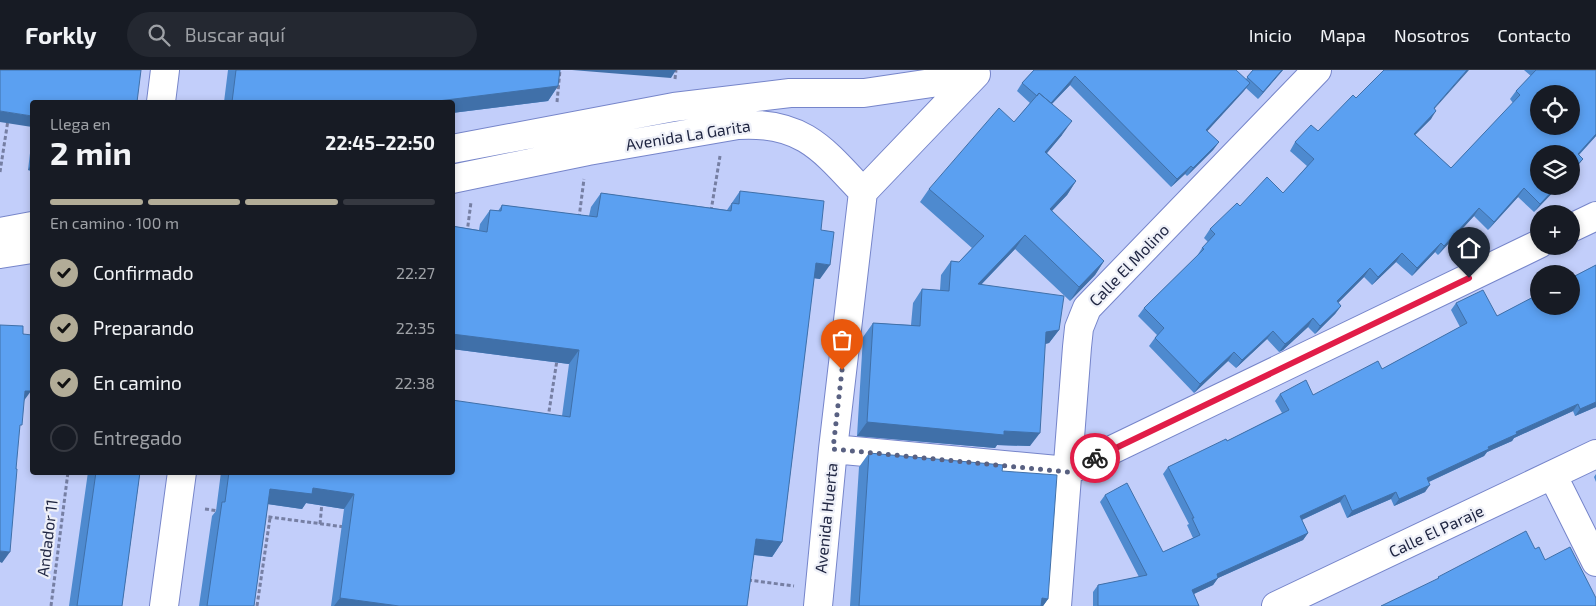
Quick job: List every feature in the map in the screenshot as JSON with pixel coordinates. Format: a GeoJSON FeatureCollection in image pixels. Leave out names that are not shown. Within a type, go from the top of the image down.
{"type":"FeatureCollection","features":[{"type":"Feature","properties":{"kind":"street"},"geometry":{"type":"LineString","coordinates":[[161,100],[166,70]]}},
{"type":"Feature","properties":{"kind":"street","name":"Calle El Molino"},"geometry":{"type":"LineString","coordinates":[[1057,606],[1079,328],[1087,308],[1317,70]]}},
{"type":"Feature","properties":{"kind":"street","name":"Avenida La Garita"},"geometry":{"type":"LineString","coordinates":[[455,148],[674,106],[790,93],[864,93],[977,74]]}},
{"type":"Feature","properties":{"kind":"street","name":"Avenida La Garita"},"geometry":{"type":"LineString","coordinates":[[464,177],[588,152],[756,124],[776,126],[794,132],[818,146],[863,192],[977,74]]}},
{"type":"Feature","properties":{"kind":"street","name":"Avenida Huerta"},"geometry":{"type":"LineString","coordinates":[[819,598],[833,449],[863,192]]}},
{"type":"Feature","properties":{"kind":"street"},"geometry":{"type":"LineString","coordinates":[[1580,224],[1596,216]]}},
{"type":"Feature","properties":{"kind":"street"},"geometry":{"type":"LineString","coordinates":[[0,232],[30,226]]}},
{"type":"Feature","properties":{"kind":"street"},"geometry":{"type":"LineString","coordinates":[[833,449],[1068,472],[1530,248]]}},
{"type":"Feature","properties":{"kind":"street"},"geometry":{"type":"LineString","coordinates":[[0,254],[30,249]]}},
{"type":"Feature","properties":{"kind":"street","name":"Calle El Paraje"},"geometry":{"type":"LineString","coordinates":[[1276,606],[1596,454]]}},
{"type":"Feature","properties":{"kind":"street"},"geometry":{"type":"LineString","coordinates":[[164,606],[182,475]]}},
{"type":"Feature","properties":{"kind":"street"},"geometry":{"type":"LineString","coordinates":[[1553,476],[1596,562]]}},
{"type":"Feature","properties":{"kind":"path"},"geometry":{"type":"LineString","coordinates":[[0,172],[9,116]]}},
{"type":"Feature","properties":{"kind":"path"},"geometry":{"type":"LineString","coordinates":[[711,212],[725,128]]}},
{"type":"Feature","properties":{"kind":"path"},"geometry":{"type":"LineString","coordinates":[[578,226],[588,152]]}},
{"type":"Feature","properties":{"kind":"path"},"geometry":{"type":"LineString","coordinates":[[464,177],[466,238]]}},
{"type":"Feature","properties":{"kind":"path"},"geometry":{"type":"LineString","coordinates":[[547,423],[558,354]]}},
{"type":"Feature","properties":{"kind":"path","name":"Andador 11"},"geometry":{"type":"LineString","coordinates":[[51,606],[68,475]]}},
{"type":"Feature","properties":{"kind":"path"},"geometry":{"type":"LineString","coordinates":[[320,524],[322,498]]}},
{"type":"Feature","properties":{"kind":"path"},"geometry":{"type":"LineString","coordinates":[[177,506],[224,512]]}},
{"type":"Feature","properties":{"kind":"path"},"geometry":{"type":"LineString","coordinates":[[261,516],[349,528]]}},
{"type":"Feature","properties":{"kind":"path"},"geometry":{"type":"LineString","coordinates":[[257,606],[270,517]]}},
{"type":"Feature","properties":{"kind":"path"},"geometry":{"type":"LineString","coordinates":[[744,579],[819,598]]}},
{"type":"Feature","properties":{"kind":"building"},"geometry":{"type":"Polygon","coordinates":[[[0,70],[141,70],[137,100],[30,100],[30,116],[0,111],[0,70]]]}},
{"type":"Feature","properties":{"kind":"building"},"geometry":{"type":"Polygon","coordinates":[[[236,70],[560,70],[558,86],[446,100],[232,100],[236,70]]]}},
{"type":"Feature","properties":{"kind":"building"},"geometry":{"type":"Polygon","coordinates":[[[1034,70],[1236,70],[1250,83],[1206,130],[1219,142],[1193,168],[1191,166],[1177,179],[1075,76],[1051,103],[1039,93],[1037,96],[1022,83],[1034,70]]]}},
{"type":"Feature","properties":{"kind":"building"},"geometry":{"type":"Polygon","coordinates":[[[1253,70],[1282,70],[1263,92],[1247,77],[1253,70]]]}},
{"type":"Feature","properties":{"kind":"building"},"geometry":{"type":"Polygon","coordinates":[[[1384,70],[1467,70],[1434,108],[1436,111],[1414,134],[1451,168],[1520,95],[1516,91],[1536,70],[1596,70],[1596,134],[1580,152],[1580,145],[1530,145],[1530,194],[1524,188],[1494,222],[1479,208],[1444,246],[1441,243],[1417,268],[1402,253],[1378,277],[1370,268],[1337,301],[1341,306],[1320,326],[1313,318],[1285,344],[1273,331],[1242,360],[1234,352],[1200,384],[1155,338],[1164,328],[1144,308],[1204,249],[1202,248],[1215,234],[1210,229],[1237,203],[1240,206],[1267,177],[1283,193],[1314,159],[1295,142],[1311,125],[1318,131],[1353,95],[1356,98],[1384,70]]]}},
{"type":"Feature","properties":{"kind":"building"},"geometry":{"type":"Polygon","coordinates":[[[1039,93],[1072,121],[1045,152],[1076,181],[1050,209],[1104,261],[1079,287],[1025,235],[978,284],[1064,296],[1059,330],[1046,332],[1040,433],[1004,431],[1004,435],[867,422],[873,323],[920,326],[922,289],[949,291],[951,261],[959,262],[984,236],[929,189],[999,108],[1014,122],[1039,93]]]}},
{"type":"Feature","properties":{"kind":"building"},"geometry":{"type":"Polygon","coordinates":[[[740,191],[824,201],[821,230],[834,232],[830,265],[816,263],[782,542],[756,539],[747,606],[399,606],[340,598],[354,494],[313,488],[312,494],[270,489],[254,606],[207,606],[222,502],[225,502],[229,475],[455,475],[455,400],[570,417],[579,350],[455,334],[455,227],[487,232],[490,210],[501,211],[502,205],[597,217],[601,193],[731,211],[732,203],[739,204],[740,191]]]}},
{"type":"Feature","properties":{"kind":"building"},"geometry":{"type":"Polygon","coordinates":[[[1531,195],[1548,195],[1540,204],[1531,195]]]}},
{"type":"Feature","properties":{"kind":"building"},"geometry":{"type":"Polygon","coordinates":[[[1596,265],[1596,402],[1580,409],[1578,404],[1516,432],[1517,434],[1488,447],[1489,449],[1427,478],[1430,485],[1399,499],[1396,492],[1352,511],[1345,495],[1300,516],[1308,533],[1217,574],[1218,578],[1192,590],[1199,606],[1098,606],[1098,585],[1147,575],[1105,495],[1127,483],[1163,552],[1200,535],[1192,518],[1194,518],[1168,467],[1226,439],[1227,441],[1289,410],[1280,394],[1306,380],[1313,395],[1378,361],[1382,369],[1467,323],[1456,303],[1483,290],[1497,316],[1530,299],[1530,315],[1580,315],[1580,273],[1596,265]]]}},
{"type":"Feature","properties":{"kind":"building"},"geometry":{"type":"Polygon","coordinates":[[[0,325],[23,326],[23,334],[30,335],[30,391],[25,391],[22,425],[20,425],[10,552],[0,551],[0,325]]]}},
{"type":"Feature","properties":{"kind":"building"},"geometry":{"type":"Polygon","coordinates":[[[869,453],[1003,465],[1002,471],[1057,475],[1048,599],[1042,598],[1041,606],[859,606],[869,453]]]}},
{"type":"Feature","properties":{"kind":"building"},"geometry":{"type":"Polygon","coordinates":[[[96,475],[140,475],[122,606],[77,606],[96,475]]]}},
{"type":"Feature","properties":{"kind":"building"},"geometry":{"type":"Polygon","coordinates":[[[1526,531],[1535,549],[1539,547],[1545,560],[1570,547],[1596,598],[1596,606],[1381,606],[1439,578],[1526,531]]]}},
{"type":"Feature","properties":{"kind":"way so far"},"geometry":{"type":"LineString","coordinates":[[842,370],[833,449],[1068,472],[1095,458]]}},
{"type":"Feature","properties":{"kind":"route"},"geometry":{"type":"LineString","coordinates":[[1095,458],[1469,278]]}}]}
